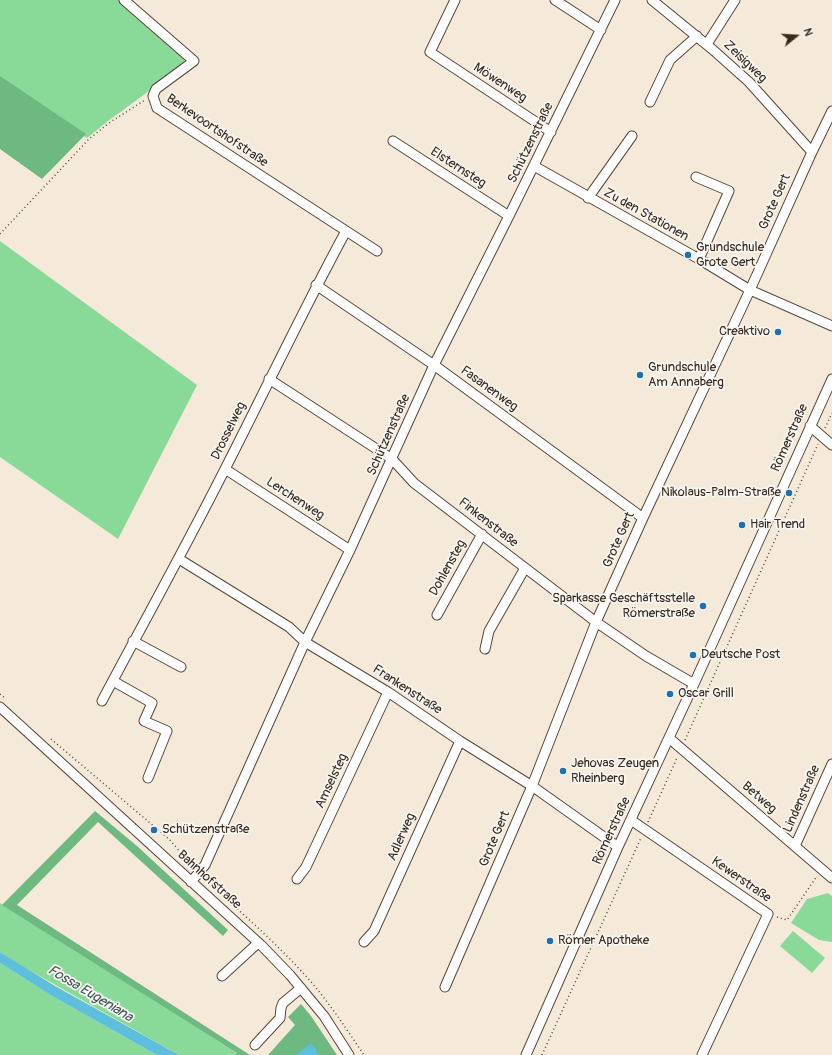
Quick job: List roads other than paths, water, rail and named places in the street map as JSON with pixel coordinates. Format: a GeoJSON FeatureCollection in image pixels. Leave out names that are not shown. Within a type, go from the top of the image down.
{"type":"FeatureCollection","features":[{"type":"Feature","properties":{"kind":"street","name":"Berkevoortshofstraße"},"geometry":{"type":"LineString","coordinates":[[124,0],[194,61],[156,89],[152,96],[157,108],[167,116],[377,251]]}},
{"type":"Feature","properties":{"kind":"street","name":"Möwenweg"},"geometry":{"type":"LineString","coordinates":[[455,0],[430,52],[551,132]]}},
{"type":"Feature","properties":{"kind":"street"},"geometry":{"type":"LineString","coordinates":[[555,0],[601,30]]}},
{"type":"Feature","properties":{"kind":"street","name":"Schützenstraße"},"geometry":{"type":"LineString","coordinates":[[191,882],[205,865],[305,642],[350,550],[434,365],[551,132],[615,0]]}},
{"type":"Feature","properties":{"kind":"street","name":"Zeisigweg"},"geometry":{"type":"LineString","coordinates":[[652,0],[707,44],[749,82],[812,152]]}},
{"type":"Feature","properties":{"kind":"street"},"geometry":{"type":"LineString","coordinates":[[707,44],[735,0]]}},
{"type":"Feature","properties":{"kind":"street"},"geometry":{"type":"LineString","coordinates":[[650,102],[670,60],[697,36]]}},
{"type":"Feature","properties":{"kind":"street","name":"Grote Gert"},"geometry":{"type":"LineString","coordinates":[[445,987],[532,786],[596,622],[832,111]]}},
{"type":"Feature","properties":{"kind":"street"},"geometry":{"type":"LineString","coordinates":[[588,198],[632,136]]}},
{"type":"Feature","properties":{"kind":"street","name":"Elsternsteg"},"geometry":{"type":"LineString","coordinates":[[393,141],[509,216]]}},
{"type":"Feature","properties":{"kind":"street","name":"Zu den Stationen"},"geometry":{"type":"LineString","coordinates":[[534,166],[588,198],[699,259],[750,290],[832,326]]}},
{"type":"Feature","properties":{"kind":"street"},"geometry":{"type":"LineString","coordinates":[[696,177],[729,191],[699,259]]}},
{"type":"Feature","properties":{"kind":"street","name":"Drosselweg"},"geometry":{"type":"LineString","coordinates":[[102,701],[226,469],[316,285],[346,231]]}},
{"type":"Feature","properties":{"kind":"street","name":"Fasanenweg"},"geometry":{"type":"LineString","coordinates":[[316,285],[434,365],[643,518]]}},
{"type":"Feature","properties":{"kind":"street","name":"Finkenstraße"},"geometry":{"type":"LineString","coordinates":[[269,379],[392,459],[414,483],[596,622],[646,656],[694,684]]}},
{"type":"Feature","properties":{"kind":"street","name":"Römerstraße"},"geometry":{"type":"LineString","coordinates":[[526,1055],[618,846],[694,684],[832,379]]}},
{"type":"Feature","properties":{"kind":"street"},"geometry":{"type":"LineString","coordinates":[[810,426],[832,445]]}},
{"type":"Feature","properties":{"kind":"street","name":"Lerchenweg"},"geometry":{"type":"LineString","coordinates":[[226,469],[350,550]]}},
{"type":"Feature","properties":{"kind":"street","name":"Dohlensteg"},"geometry":{"type":"LineString","coordinates":[[437,615],[482,534]]}},
{"type":"Feature","properties":{"kind":"street","name":"Frankenstraße"},"geometry":{"type":"LineString","coordinates":[[179,559],[289,627],[305,642],[388,692],[460,741],[532,786],[618,846]]}},
{"type":"Feature","properties":{"kind":"street"},"geometry":{"type":"LineString","coordinates":[[485,649],[489,631],[525,568]]}},
{"type":"Feature","properties":{"kind":"street"},"geometry":{"type":"LineString","coordinates":[[134,641],[181,667]]}},
{"type":"Feature","properties":{"kind":"street"},"geometry":{"type":"LineString","coordinates":[[113,681],[152,703],[144,721],[167,731],[148,778]]}},
{"type":"Feature","properties":{"kind":"street","name":"Amselsteg"},"geometry":{"type":"LineString","coordinates":[[297,879],[306,867],[388,692]]}},
{"type":"Feature","properties":{"kind":"street","name":"Bahnhofstraße"},"geometry":{"type":"LineString","coordinates":[[0,707],[258,943],[290,975],[324,1016],[349,1055]]}},
{"type":"Feature","properties":{"kind":"street","name":"Betweg"},"geometry":{"type":"LineString","coordinates":[[669,738],[832,878]]}},
{"type":"Feature","properties":{"kind":"street","name":"Adlerweg"},"geometry":{"type":"LineString","coordinates":[[364,942],[374,931],[460,741]]}},
{"type":"Feature","properties":{"kind":"street","name":"Lindenstraße"},"geometry":{"type":"LineString","coordinates":[[795,846],[832,764]]}},
{"type":"Feature","properties":{"kind":"street","name":"Kewerstraße"},"geometry":{"type":"LineString","coordinates":[[631,820],[768,914],[702,1055]]}},
{"type":"Feature","properties":{"kind":"street"},"geometry":{"type":"LineString","coordinates":[[222,976],[258,943]]}},
{"type":"Feature","properties":{"kind":"street"},"geometry":{"type":"LineString","coordinates":[[255,1045],[280,1018],[283,1003],[301,988]]}},
{"type":"Feature","properties":{"kind":"water"},"geometry":{"type":"Polygon","coordinates":[[[0,952],[55,986],[179,1055],[157,1055],[52,996],[0,963],[0,952]]]}},
{"type":"Feature","properties":{"kind":"water"},"geometry":{"type":"Polygon","coordinates":[[[311,1044],[314,1045],[318,1055],[296,1055],[307,1046],[311,1044]]]}},
{"type":"Feature","properties":{"kind":"place","name":"Grundschule Grote Gert"},"geometry":{"type":"Point","coordinates":[688,255]}},
{"type":"Feature","properties":{"kind":"place","name":"Creaktivo"},"geometry":{"type":"Point","coordinates":[778,332]}},
{"type":"Feature","properties":{"kind":"place","name":"Grundschule Am Annaberg"},"geometry":{"type":"Point","coordinates":[640,375]}},
{"type":"Feature","properties":{"kind":"place","name":"Nikolaus-Palm-Straße"},"geometry":{"type":"Point","coordinates":[789,493]}},
{"type":"Feature","properties":{"kind":"place","name":"Hair Trend"},"geometry":{"type":"Point","coordinates":[742,525]}},
{"type":"Feature","properties":{"kind":"place","name":"Sparkasse Geschäftsstelle Römerstraße"},"geometry":{"type":"Point","coordinates":[703,606]}},
{"type":"Feature","properties":{"kind":"place","name":"Deutsche Post"},"geometry":{"type":"Point","coordinates":[693,655]}},
{"type":"Feature","properties":{"kind":"place","name":"Oscar Grill"},"geometry":{"type":"Point","coordinates":[670,694]}},
{"type":"Feature","properties":{"kind":"place","name":"Jehovas Zeugen Rheinberg"},"geometry":{"type":"Point","coordinates":[563,771]}},
{"type":"Feature","properties":{"kind":"place","name":"Schützenstraße"},"geometry":{"type":"Point","coordinates":[154,830]}},
{"type":"Feature","properties":{"kind":"place","name":"Römer Apotheke"},"geometry":{"type":"Point","coordinates":[550,941]}},
{"type":"Feature","properties":{"kind":"water label","name":"Fossa Eugeniana"},"geometry":{"type":"Point","coordinates":[90,994]}}]}
